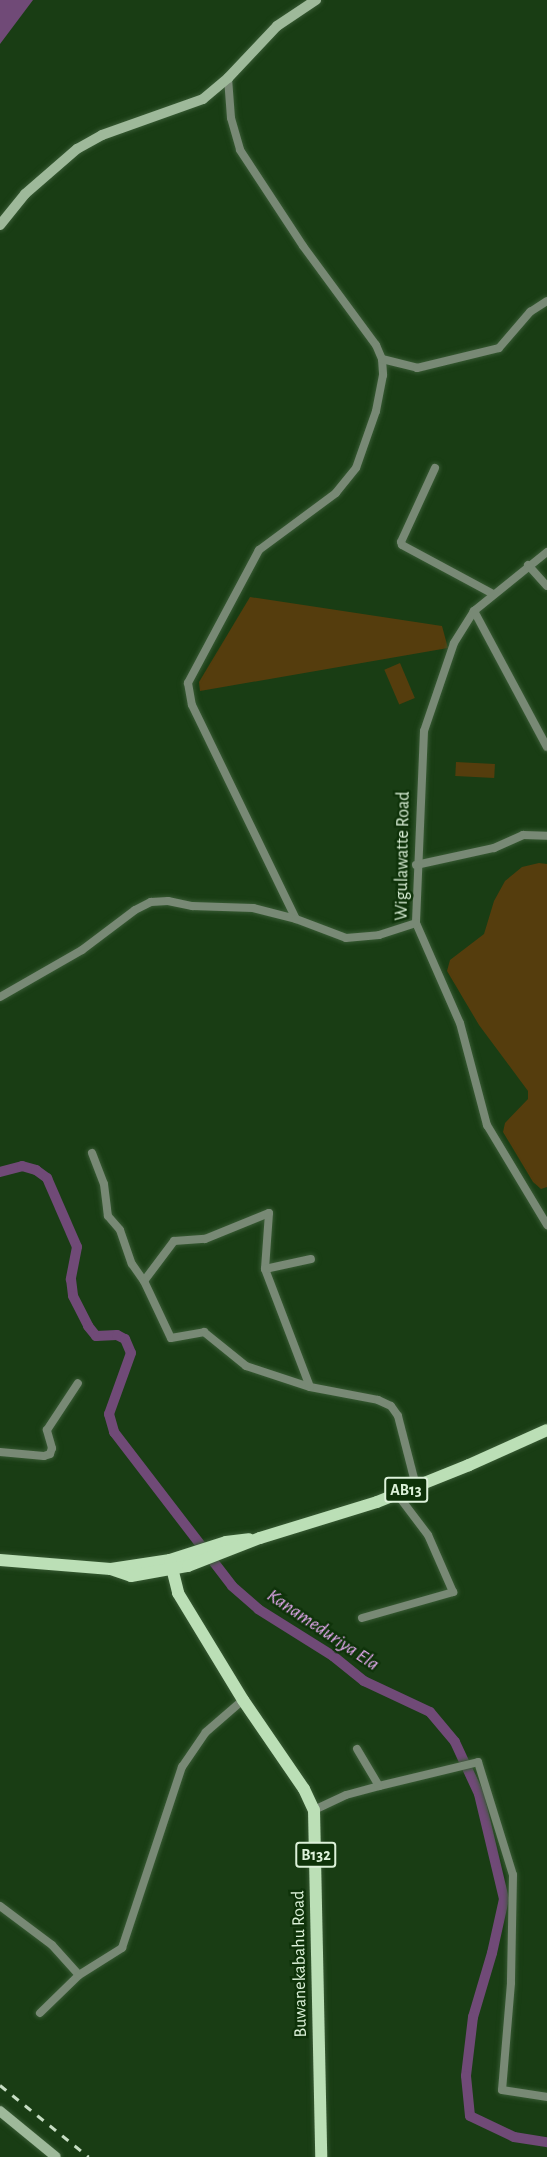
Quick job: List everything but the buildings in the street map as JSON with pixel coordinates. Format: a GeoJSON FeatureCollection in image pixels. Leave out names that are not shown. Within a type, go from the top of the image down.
{"type":"FeatureCollection","features":[{"type":"Feature","properties":{"kind":"main road","name":"AB13"},"geometry":{"type":"LineString","coordinates":[[0,1560],[111,1569],[131,1576],[321,1521],[397,1494],[547,1430]]}},
{"type":"Feature","properties":{"kind":"main road","name":"Buwanekabahu Road"},"geometry":{"type":"LineString","coordinates":[[166,1566],[168,1585],[178,1593],[243,1700],[304,1788],[314,1810],[321,2157]]}},
{"type":"Feature","properties":{"kind":"street"},"geometry":{"type":"LineString","coordinates":[[0,225],[25,194],[77,149],[102,135],[202,99],[228,78],[277,26],[316,0]]}},
{"type":"Feature","properties":{"kind":"street"},"geometry":{"type":"LineString","coordinates":[[228,78],[231,118],[240,150],[303,246],[376,345],[382,359],[383,375],[376,411],[356,468],[336,494],[259,550],[188,683],[192,705],[296,919]]}},
{"type":"Feature","properties":{"kind":"street"},"geometry":{"type":"LineString","coordinates":[[382,359],[417,368],[499,348],[530,312],[547,301]]}},
{"type":"Feature","properties":{"kind":"street"},"geometry":{"type":"LineString","coordinates":[[435,468],[400,542],[493,594]]}},
{"type":"Feature","properties":{"kind":"street","name":"Wigulawatte Road"},"geometry":{"type":"LineString","coordinates":[[547,552],[528,565],[474,611],[454,643],[424,731],[416,865],[416,923],[460,1023],[487,1125],[547,1225]]}},
{"type":"Feature","properties":{"kind":"street"},"geometry":{"type":"LineString","coordinates":[[528,565],[547,586]]}},
{"type":"Feature","properties":{"kind":"street"},"geometry":{"type":"LineString","coordinates":[[474,611],[547,747]]}},
{"type":"Feature","properties":{"kind":"street"},"geometry":{"type":"LineString","coordinates":[[416,865],[494,848],[523,835],[547,836]]}},
{"type":"Feature","properties":{"kind":"street"},"geometry":{"type":"LineString","coordinates":[[0,997],[82,950],[135,910],[151,902],[168,901],[192,906],[253,909],[296,919],[346,938],[379,934],[416,923]]}},
{"type":"Feature","properties":{"kind":"street"},"geometry":{"type":"LineString","coordinates":[[92,1153],[104,1184],[108,1216],[120,1230],[132,1264],[144,1281],[171,1338],[204,1332],[246,1366],[310,1387],[378,1400],[391,1406],[398,1416],[416,1486]]}},
{"type":"Feature","properties":{"kind":"street"},"geometry":{"type":"LineString","coordinates":[[144,1281],[174,1241],[205,1239],[269,1213],[265,1269],[310,1387]]}},
{"type":"Feature","properties":{"kind":"street"},"geometry":{"type":"LineString","coordinates":[[265,1269],[311,1259]]}},
{"type":"Feature","properties":{"kind":"street"},"geometry":{"type":"LineString","coordinates":[[0,1452],[44,1456],[50,1454],[52,1448],[46,1430],[78,1383]]}},
{"type":"Feature","properties":{"kind":"street"},"geometry":{"type":"LineString","coordinates":[[362,1618],[453,1592],[428,1535],[397,1494]]}},
{"type":"Feature","properties":{"kind":"street"},"geometry":{"type":"LineString","coordinates":[[40,2013],[79,1975],[122,1948],[182,1767],[206,1732],[243,1700]]}},
{"type":"Feature","properties":{"kind":"street"},"geometry":{"type":"LineString","coordinates":[[357,1749],[379,1786]]}},
{"type":"Feature","properties":{"kind":"street"},"geometry":{"type":"LineString","coordinates":[[314,1810],[346,1795],[478,1762],[513,1875],[511,1994],[502,2090],[547,2097]]}},
{"type":"Feature","properties":{"kind":"street"},"geometry":{"type":"LineString","coordinates":[[0,1906],[52,1945],[79,1975]]}},
{"type":"Feature","properties":{"kind":"street"},"geometry":{"type":"LineString","coordinates":[[0,2110],[56,2157]]}},
{"type":"Feature","properties":{"kind":"shaded area"},"geometry":{"type":"Polygon","coordinates":[[[0,0],[33,0],[0,44],[0,0]]]}},
{"type":"Feature","properties":{"kind":"shaded area"},"geometry":{"type":"Polygon","coordinates":[[[250,597],[442,626],[448,648],[200,691],[199,682],[250,597]]]}},
{"type":"Feature","properties":{"kind":"shaded area"},"geometry":{"type":"Polygon","coordinates":[[[400,663],[415,698],[399,705],[384,670],[400,663]]]}},
{"type":"Feature","properties":{"kind":"shaded area"},"geometry":{"type":"Polygon","coordinates":[[[456,762],[495,764],[494,778],[455,776],[456,762]]]}},
{"type":"Feature","properties":{"kind":"shaded area"},"geometry":{"type":"Polygon","coordinates":[[[539,863],[547,864],[547,1187],[541,1189],[533,1182],[503,1132],[505,1123],[528,1099],[528,1091],[479,1025],[447,971],[450,960],[484,934],[494,901],[505,881],[522,867],[539,863]]]}},
{"type":"Feature","properties":{"kind":"waterway","name":"Kanameduriya Ela"},"geometry":{"type":"LineString","coordinates":[[0,1172],[22,1166],[36,1170],[47,1178],[77,1247],[71,1279],[73,1296],[88,1326],[96,1336],[117,1335],[125,1339],[131,1353],[109,1414],[114,1432],[232,1586],[258,1609],[333,1656],[364,1681],[430,1712],[455,1742],[479,1794],[504,1899],[492,1953],[473,2017],[466,2076],[470,2116],[514,2137],[547,2142]]}},
{"type":"Feature","properties":{"kind":"railway"},"geometry":{"type":"LineString","coordinates":[[0,2085],[89,2157]]}}]}
